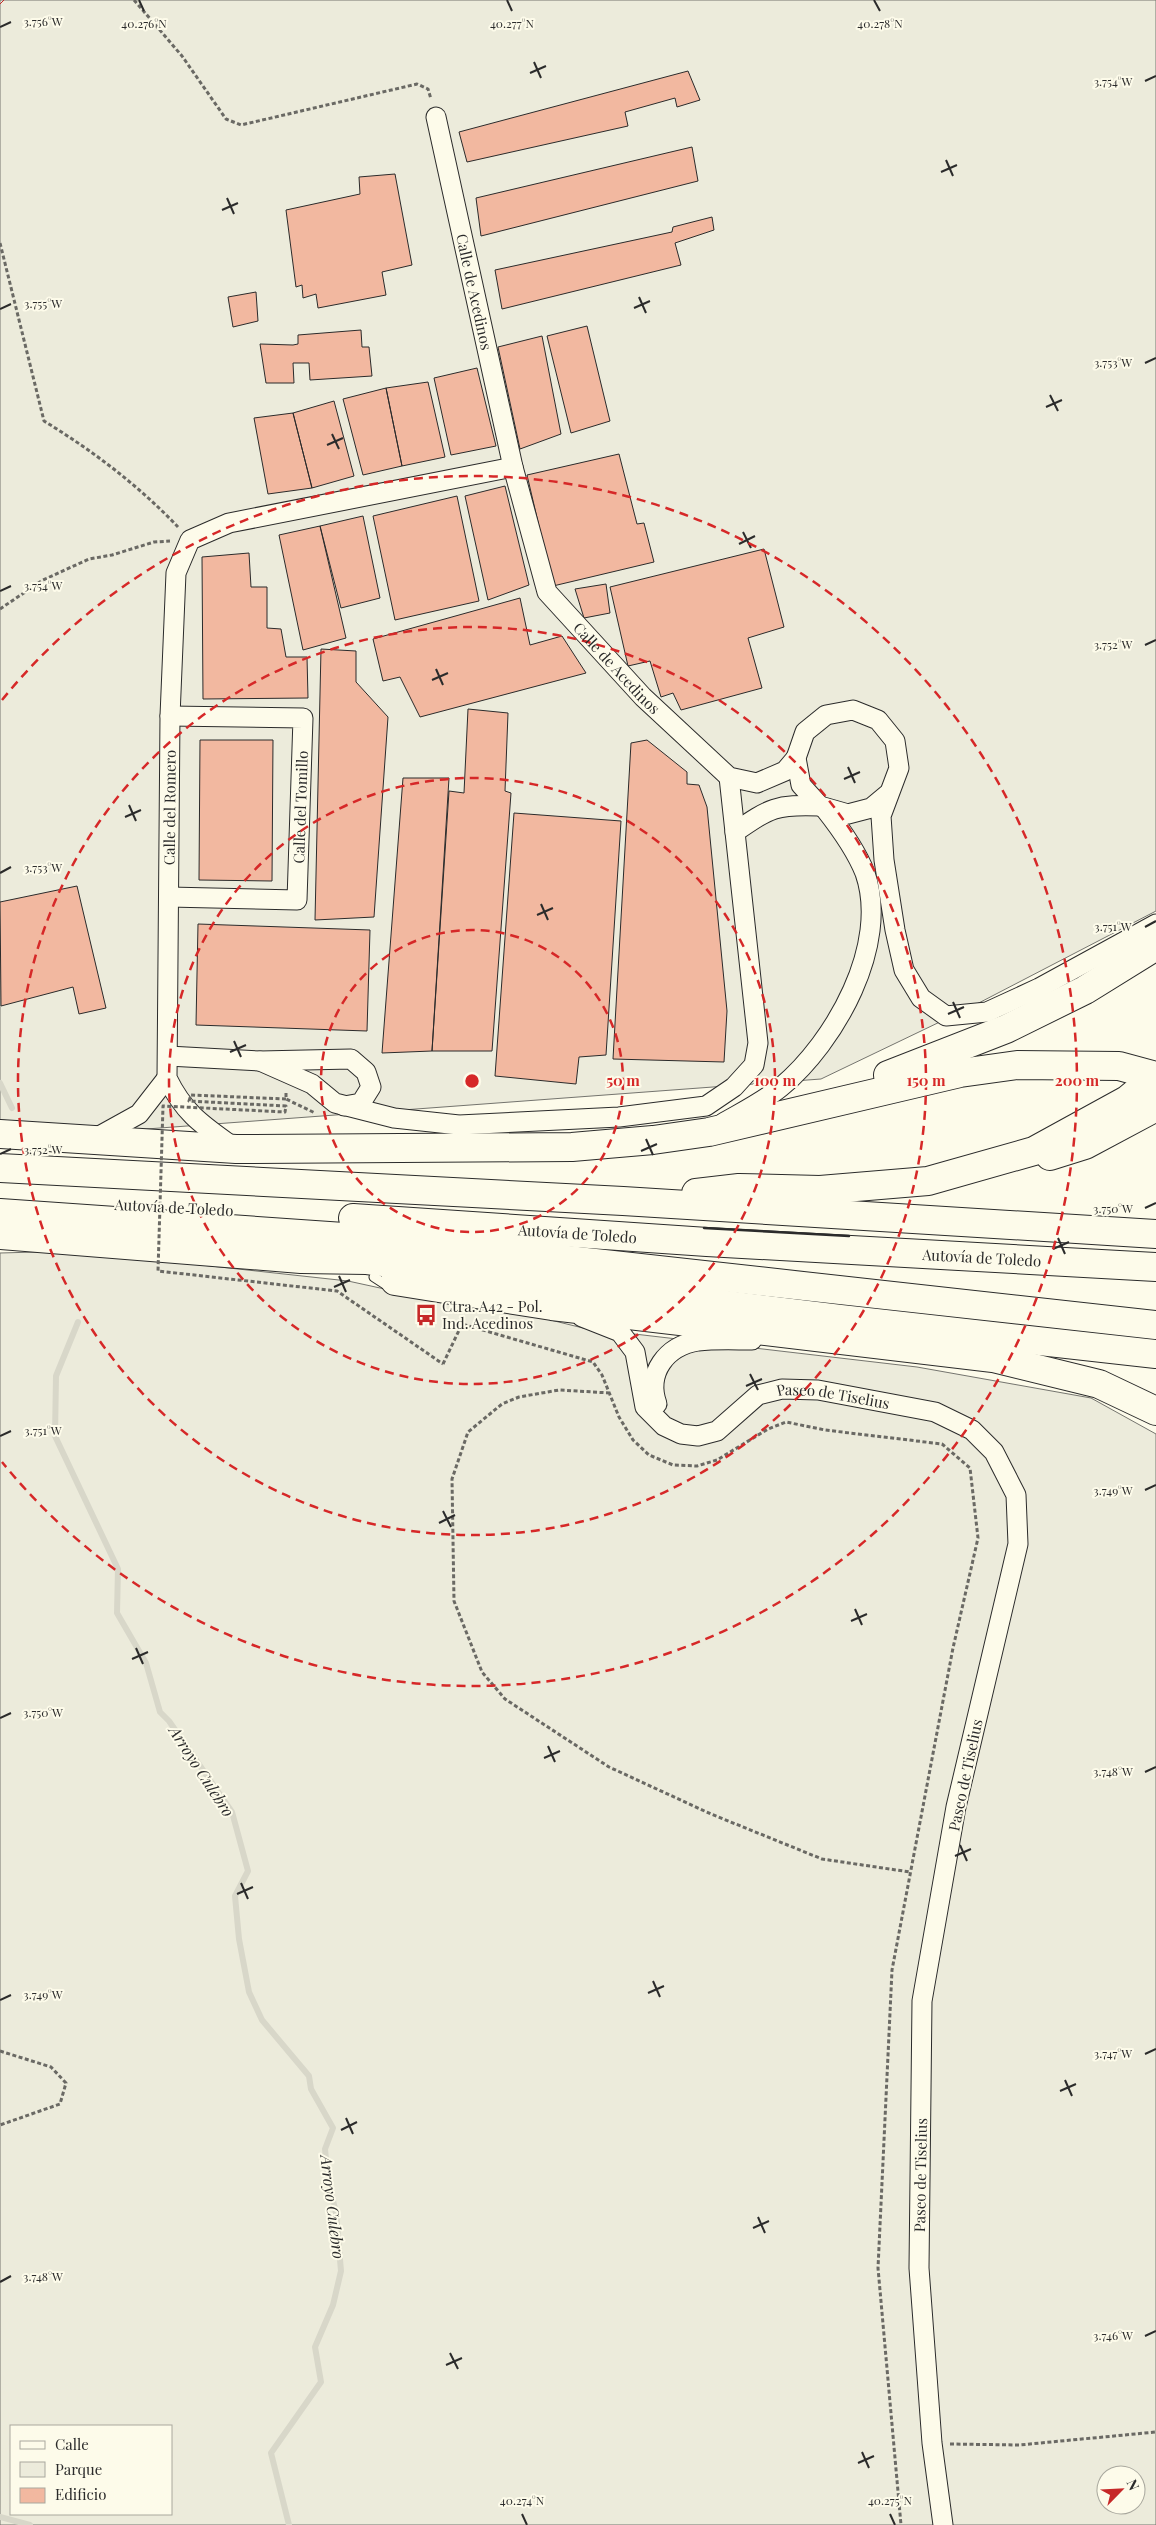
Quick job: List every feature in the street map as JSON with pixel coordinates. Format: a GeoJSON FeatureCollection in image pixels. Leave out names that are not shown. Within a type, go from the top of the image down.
{"type":"FeatureCollection","features":[{"type":"Feature","properties":{"kind":"highway"},"geometry":{"type":"LineString","coordinates":[[795,1110],[1006,1029],[1085,990],[1156,946]]}},
{"type":"Feature","properties":{"kind":"highway"},"geometry":{"type":"LineString","coordinates":[[0,1134],[236,1149],[572,1147],[653,1140],[709,1132],[795,1110],[960,1073],[1017,1065],[1119,1066],[1156,1076]]}},
{"type":"Feature","properties":{"kind":"highway"},"geometry":{"type":"LineString","coordinates":[[928,1181],[1034,1151],[1127,1100],[1156,1076]]}},
{"type":"Feature","properties":{"kind":"highway"},"geometry":{"type":"LineString","coordinates":[[623,1201],[739,1188],[820,1190],[928,1181],[1038,1159],[1085,1145],[1156,1107]]}},
{"type":"Feature","properties":{"kind":"highway"},"geometry":{"type":"LineString","coordinates":[[0,1168],[623,1201],[1156,1234]]}},
{"type":"Feature","properties":{"kind":"highway","name":"Autovía de Toledo"},"geometry":{"type":"LineString","coordinates":[[0,1198],[274,1213],[707,1242],[1156,1267]]}},
{"type":"Feature","properties":{"kind":"highway"},"geometry":{"type":"LineString","coordinates":[[2,1230],[387,1240],[435,1238],[537,1241],[668,1251],[707,1242]]}},
{"type":"Feature","properties":{"kind":"highway"},"geometry":{"type":"LineString","coordinates":[[2,1230],[302,1259],[376,1262],[840,1319],[1156,1354]]}},
{"type":"Feature","properties":{"kind":"highway"},"geometry":{"type":"LineString","coordinates":[[387,1240],[1156,1325]]}},
{"type":"Feature","properties":{"kind":"highway"},"geometry":{"type":"LineString","coordinates":[[302,1259],[374,1277],[488,1297],[993,1358],[1098,1384],[1156,1411]]}},
{"type":"Feature","properties":{"kind":"street","name":"Calle de Acedinos"},"geometry":{"type":"LineString","coordinates":[[436,117],[512,467],[547,592],[643,697],[729,777]]}},
{"type":"Feature","properties":{"kind":"street"},"geometry":{"type":"LineString","coordinates":[[190,540],[229,523],[512,467]]}},
{"type":"Feature","properties":{"kind":"street","name":"Calle del Romero"},"geometry":{"type":"LineString","coordinates":[[167,1078],[170,716],[176,573],[190,540]]}},
{"type":"Feature","properties":{"kind":"street"},"geometry":{"type":"LineString","coordinates":[[260,1061],[312,1084],[335,1103],[394,1118],[468,1125],[620,1117],[706,1106],[734,1087],[754,1065],[758,1043],[729,777],[757,783],[785,771],[796,758],[805,732],[826,715],[852,710],[878,720],[895,741],[899,768],[881,816],[884,860],[904,970],[921,998],[946,1016],[987,1012],[1039,988],[1156,924]]}},
{"type":"Feature","properties":{"kind":"street","name":"Calle del Tomillo"},"geometry":{"type":"LineString","coordinates":[[169,897],[297,900],[303,718],[170,716]]}},
{"type":"Feature","properties":{"kind":"street"},"geometry":{"type":"LineString","coordinates":[[709,1132],[780,1088],[812,1058],[839,1020],[864,959],[871,910],[865,873],[842,830],[801,785],[796,758]]}},
{"type":"Feature","properties":{"kind":"street"},"geometry":{"type":"LineString","coordinates":[[735,832],[766,810],[792,805],[822,807],[848,814],[871,808],[889,793]]}},
{"type":"Feature","properties":{"kind":"street"},"geometry":{"type":"LineString","coordinates":[[168,1056],[260,1061],[351,1059],[366,1072],[371,1087],[361,1103],[344,1106]]}},
{"type":"Feature","properties":{"kind":"street"},"geometry":{"type":"LineString","coordinates":[[92,1140],[139,1114],[167,1078],[178,1101],[200,1123],[236,1149]]}},
{"type":"Feature","properties":{"kind":"street"},"geometry":{"type":"LineString","coordinates":[[552,1306],[620,1332],[635,1352],[645,1407],[664,1426]]}},
{"type":"Feature","properties":{"kind":"street"},"geometry":{"type":"LineString","coordinates":[[664,1426],[652,1392],[657,1366],[676,1348],[697,1341],[842,1339]]}},
{"type":"Feature","properties":{"kind":"street","name":"Paseo de Tiselius"},"geometry":{"type":"LineString","coordinates":[[664,1426],[681,1434],[698,1436],[717,1431],[758,1395],[782,1389],[818,1390],[935,1412],[972,1430],[994,1452],[1016,1496],[1018,1544],[956,1807],[922,2001],[919,2268],[932,2443],[943,2525]]}},
{"type":"Feature","properties":{"kind":"lane"},"geometry":{"type":"LineString","coordinates":[[374,1277],[400,1294]]}},
{"type":"Feature","properties":{"kind":"lane"},"geometry":{"type":"LineString","coordinates":[[460,1301],[488,1297]]}},
{"type":"Feature","properties":{"kind":"path"},"geometry":{"type":"LineString","coordinates":[[134,0],[182,56],[226,119],[241,125],[417,84],[428,89],[436,117]]}},
{"type":"Feature","properties":{"kind":"path"},"geometry":{"type":"LineString","coordinates":[[0,243],[44,421],[74,439],[122,474],[151,498],[190,540]]}},
{"type":"Feature","properties":{"kind":"path"},"geometry":{"type":"LineString","coordinates":[[0,609],[44,580],[90,559],[112,555],[154,542],[190,540]]}},
{"type":"Feature","properties":{"kind":"path"},"geometry":{"type":"LineString","coordinates":[[323,1117],[286,1099],[191,1095],[190,1101],[286,1106],[286,1112],[163,1106],[158,1271],[337,1291],[443,1364],[462,1324],[592,1362],[602,1375],[610,1393],[559,1390],[519,1397],[502,1404],[468,1432],[452,1480],[454,1601],[482,1672],[505,1699],[609,1767],[694,1806],[822,1859],[910,1872]]}},
{"type":"Feature","properties":{"kind":"path"},"geometry":{"type":"LineString","coordinates":[[723,1458],[768,1429],[786,1422],[825,1430],[942,1444],[970,1468],[978,1538],[953,1648],[892,1970],[878,2268],[901,2525]]}},
{"type":"Feature","properties":{"kind":"path"},"geometry":{"type":"LineString","coordinates":[[0,2051],[51,2067],[66,2083],[60,2104],[0,2125]]}},
{"type":"Feature","properties":{"kind":"path"},"geometry":{"type":"LineString","coordinates":[[932,2443],[1020,2445],[1156,2432]]}},
{"type":"Feature","properties":{"kind":"green space"},"geometry":{"type":"Polygon","coordinates":[[[0,0],[1156,0],[1156,911],[971,1007],[821,1079],[133,1130],[0,1120],[0,0]]]}},
{"type":"Feature","properties":{"kind":"green space"},"geometry":{"type":"Polygon","coordinates":[[[73,1251],[348,1281],[490,1312],[522,1313],[583,1328],[917,1367],[1091,1398],[1156,1434],[1156,2525],[0,2525],[0,1253],[73,1251]]]}},
{"type":"Feature","properties":{"kind":"building"},"geometry":{"type":"Polygon","coordinates":[[[688,71],[700,100],[677,107],[675,98],[625,112],[628,126],[467,162],[459,132],[688,71]]]}},
{"type":"Feature","properties":{"kind":"building"},"geometry":{"type":"Polygon","coordinates":[[[692,147],[698,181],[481,236],[476,198],[692,147]]]}},
{"type":"Feature","properties":{"kind":"building"},"geometry":{"type":"Polygon","coordinates":[[[395,174],[412,265],[382,272],[386,295],[318,308],[316,294],[303,298],[302,285],[296,287],[286,210],[360,194],[359,177],[395,174]]]}},
{"type":"Feature","properties":{"kind":"building"},"geometry":{"type":"Polygon","coordinates":[[[712,217],[714,230],[675,243],[681,265],[502,309],[495,270],[672,232],[673,227],[712,217]]]}},
{"type":"Feature","properties":{"kind":"building"},"geometry":{"type":"Polygon","coordinates":[[[256,292],[258,321],[233,327],[228,297],[256,292]]]}},
{"type":"Feature","properties":{"kind":"building"},"geometry":{"type":"Polygon","coordinates":[[[587,326],[610,421],[571,433],[547,336],[587,326]]]}},
{"type":"Feature","properties":{"kind":"building"},"geometry":{"type":"Polygon","coordinates":[[[361,330],[362,347],[369,347],[372,376],[310,380],[309,363],[293,363],[294,383],[266,383],[260,344],[293,345],[298,344],[298,335],[361,330]]]}},
{"type":"Feature","properties":{"kind":"building"},"geometry":{"type":"Polygon","coordinates":[[[542,336],[561,434],[520,449],[498,347],[542,336]]]}},
{"type":"Feature","properties":{"kind":"building"},"geometry":{"type":"Polygon","coordinates":[[[477,368],[496,446],[451,455],[434,378],[477,368]]]}},
{"type":"Feature","properties":{"kind":"building"},"geometry":{"type":"Polygon","coordinates":[[[428,382],[445,457],[402,466],[386,388],[428,382]]]}},
{"type":"Feature","properties":{"kind":"building"},"geometry":{"type":"Polygon","coordinates":[[[386,388],[402,466],[363,475],[343,399],[386,388]]]}},
{"type":"Feature","properties":{"kind":"building"},"geometry":{"type":"Polygon","coordinates":[[[334,401],[354,476],[312,488],[293,413],[334,401]]]}},
{"type":"Feature","properties":{"kind":"building"},"geometry":{"type":"Polygon","coordinates":[[[293,413],[312,488],[268,494],[254,418],[293,413]]]}},
{"type":"Feature","properties":{"kind":"building"},"geometry":{"type":"Polygon","coordinates":[[[619,454],[637,524],[644,523],[654,562],[553,586],[527,475],[619,454]]]}},
{"type":"Feature","properties":{"kind":"building"},"geometry":{"type":"Polygon","coordinates":[[[505,486],[529,585],[488,600],[465,496],[505,486]]]}},
{"type":"Feature","properties":{"kind":"building"},"geometry":{"type":"Polygon","coordinates":[[[457,496],[479,601],[395,620],[373,516],[457,496]]]}},
{"type":"Feature","properties":{"kind":"building"},"geometry":{"type":"Polygon","coordinates":[[[363,516],[380,598],[341,608],[320,526],[363,516]]]}},
{"type":"Feature","properties":{"kind":"building"},"geometry":{"type":"Polygon","coordinates":[[[320,526],[346,638],[303,650],[279,535],[320,526]]]}},
{"type":"Feature","properties":{"kind":"building"},"geometry":{"type":"Polygon","coordinates":[[[764,549],[784,627],[748,638],[762,688],[681,710],[673,693],[661,697],[650,661],[628,666],[610,587],[764,549]]]}},
{"type":"Feature","properties":{"kind":"building"},"geometry":{"type":"Polygon","coordinates":[[[249,553],[251,587],[267,587],[267,628],[281,629],[286,657],[307,657],[308,698],[203,699],[202,557],[249,553]]]}},
{"type":"Feature","properties":{"kind":"building"},"geometry":{"type":"Polygon","coordinates":[[[606,584],[610,613],[584,618],[575,589],[606,584]]]}},
{"type":"Feature","properties":{"kind":"building"},"geometry":{"type":"Polygon","coordinates":[[[520,598],[530,645],[562,636],[586,673],[420,717],[400,677],[383,681],[373,639],[520,598]]]}},
{"type":"Feature","properties":{"kind":"building"},"geometry":{"type":"Polygon","coordinates":[[[321,649],[356,651],[356,682],[388,717],[374,917],[315,920],[321,649]]]}},
{"type":"Feature","properties":{"kind":"building"},"geometry":{"type":"Polygon","coordinates":[[[468,709],[508,713],[505,791],[511,793],[492,1051],[432,1051],[449,791],[464,793],[468,709]]]}},
{"type":"Feature","properties":{"kind":"building"},"geometry":{"type":"Polygon","coordinates":[[[200,740],[273,740],[272,881],[199,880],[200,740]]]}},
{"type":"Feature","properties":{"kind":"building"},"geometry":{"type":"Polygon","coordinates":[[[647,740],[687,772],[687,784],[699,785],[707,807],[727,1011],[724,1062],[613,1059],[631,743],[647,740]]]}},
{"type":"Feature","properties":{"kind":"building"},"geometry":{"type":"Polygon","coordinates":[[[403,778],[449,778],[432,1051],[382,1053],[403,778]]]}},
{"type":"Feature","properties":{"kind":"building"},"geometry":{"type":"Polygon","coordinates":[[[514,813],[621,821],[606,1055],[579,1057],[576,1084],[495,1076],[514,813]]]}},
{"type":"Feature","properties":{"kind":"building"},"geometry":{"type":"Polygon","coordinates":[[[77,886],[106,1008],[79,1014],[73,987],[1,1006],[0,902],[77,886]]]}},
{"type":"Feature","properties":{"kind":"building"},"geometry":{"type":"Polygon","coordinates":[[[198,924],[370,930],[367,1031],[196,1025],[198,924]]]}},
{"type":"Feature","properties":{"kind":"waterway","name":"Arroyo Culebro"},"geometry":{"type":"LineString","coordinates":[[0,1083],[12,1108]]}},
{"type":"Feature","properties":{"kind":"waterway","name":"Arroyo Culebro"},"geometry":{"type":"LineString","coordinates":[[78,1322],[56,1376],[55,1436],[118,1569],[117,1613],[146,1663],[160,1712],[169,1721],[232,1812],[248,1871],[235,1896],[239,1939],[249,1992],[262,2020],[309,2076],[311,2089],[333,2128],[325,2149],[328,2180],[336,2213],[341,2271],[333,2305],[315,2347],[321,2382],[271,2453],[289,2525]]}},
{"type":"Feature","properties":{"kind":"waterway"},"geometry":{"type":"LineString","coordinates":[[0,2517],[30,2525]]}},
{"type":"Feature","properties":{"kind":"wall"},"geometry":{"type":"LineString","coordinates":[[704,1228],[849,1236]]}},
{"type":"Feature","properties":{"kind":"power"},"geometry":{"type":"LineString","coordinates":[[0,4],[4,0]]}},
{"type":"Feature","properties":{"kind":"place","name":"Ctra. A42 - Pol. Ind. Acedinos"},"geometry":{"type":"Point","coordinates":[426,1315]}}]}
